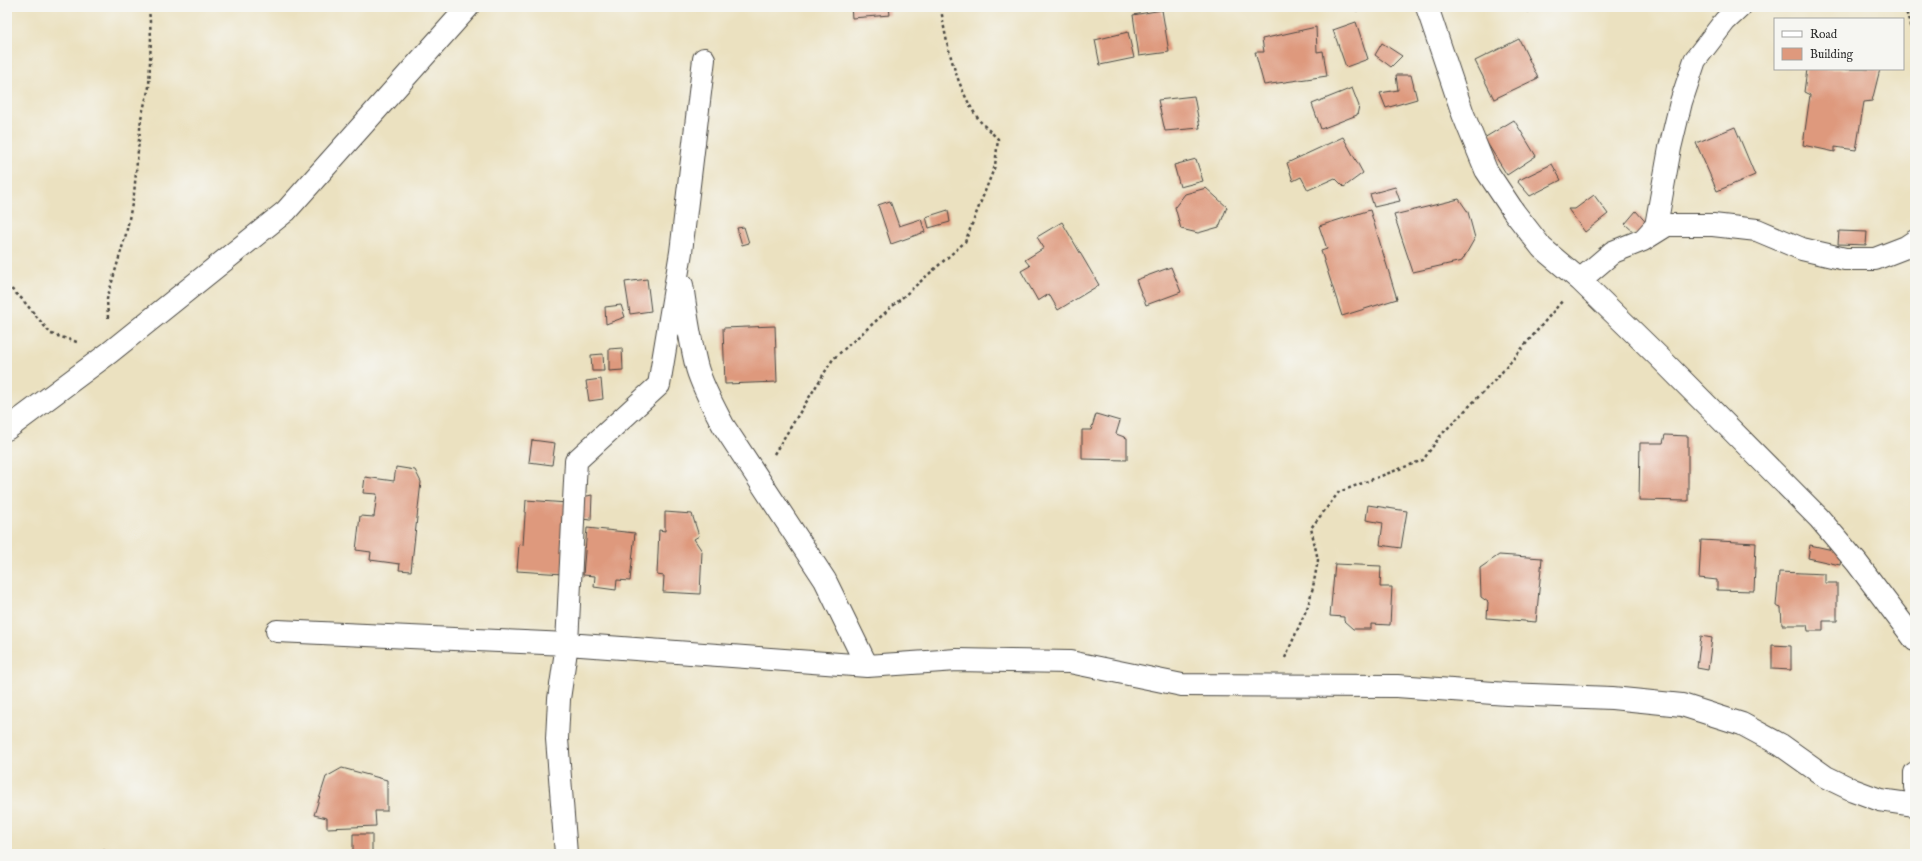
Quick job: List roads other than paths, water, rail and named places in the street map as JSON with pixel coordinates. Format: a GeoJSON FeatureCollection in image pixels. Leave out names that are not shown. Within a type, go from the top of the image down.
{"type":"FeatureCollection","features":[{"type":"Feature","properties":{"kind":"street"},"geometry":{"type":"LineString","coordinates":[[7,429],[109,353],[286,211],[468,7]]}},
{"type":"Feature","properties":{"kind":"street"},"geometry":{"type":"LineString","coordinates":[[1427,7],[1461,107],[1486,170],[1514,212],[1542,248],[1580,280],[1719,416],[1819,518],[1857,563],[1915,640]]}},
{"type":"Feature","properties":{"kind":"street"},"geometry":{"type":"LineString","coordinates":[[1643,240],[1656,226],[1672,140],[1681,102],[1695,60],[1725,21],[1740,7]]}},
{"type":"Feature","properties":{"kind":"street"},"geometry":{"type":"LineString","coordinates":[[566,854],[557,740],[559,699],[567,644],[576,461],[659,385],[681,252],[704,59]]}},
{"type":"Feature","properties":{"kind":"street"},"geometry":{"type":"LineString","coordinates":[[1580,280],[1613,252],[1643,240],[1667,225],[1712,225],[1757,230],[1802,249],[1845,259],[1875,259],[1915,241]]}},
{"type":"Feature","properties":{"kind":"street"},"geometry":{"type":"LineString","coordinates":[[681,252],[682,282],[688,323],[697,368],[708,397],[723,424],[758,479],[825,580],[867,666]]}},
{"type":"Feature","properties":{"kind":"street"},"geometry":{"type":"LineString","coordinates":[[277,631],[567,644],[867,666],[957,660],[1070,662],[1182,685],[1397,686],[1507,694],[1612,698],[1682,705],[1742,724],[1781,745],[1826,777],[1853,790],[1880,800],[1915,805]]}},
{"type":"Feature","properties":{"kind":"street"},"geometry":{"type":"LineString","coordinates":[[1915,773],[1915,787]]}}]}
